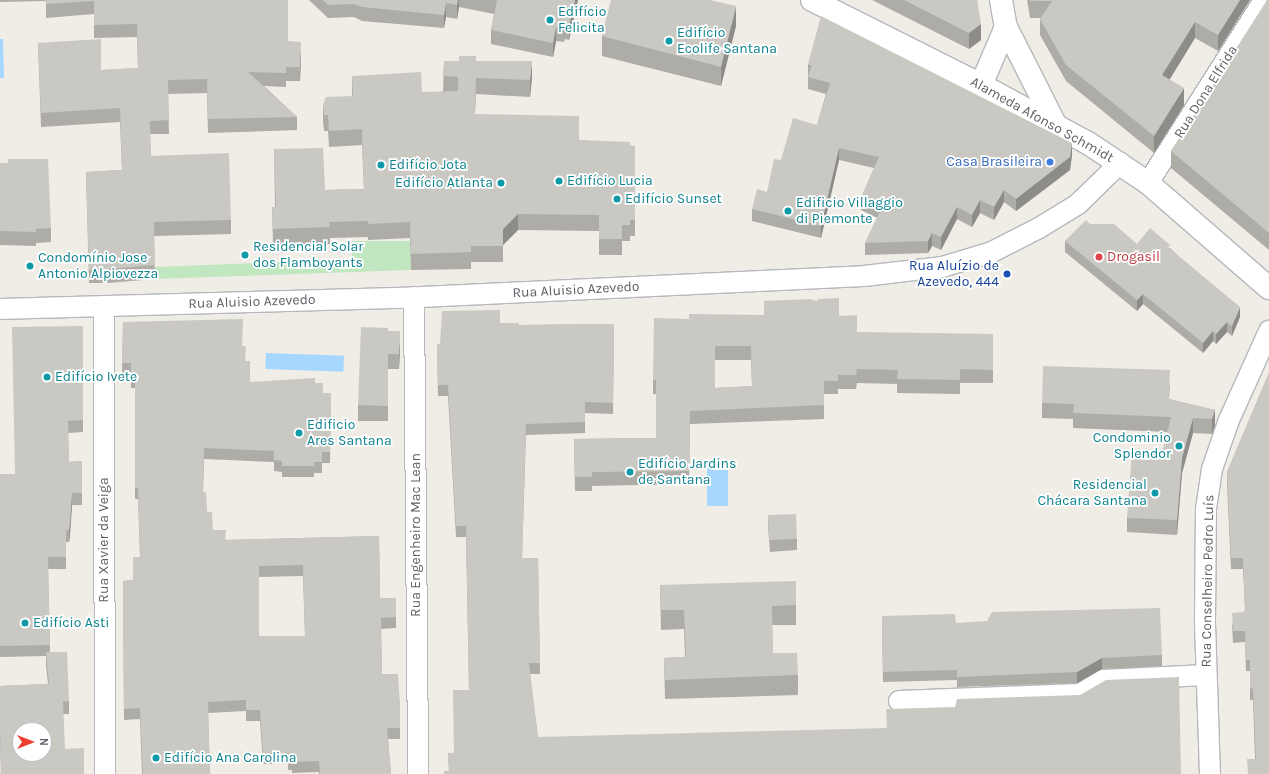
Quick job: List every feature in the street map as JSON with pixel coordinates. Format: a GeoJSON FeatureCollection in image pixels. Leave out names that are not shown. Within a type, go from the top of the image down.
{"type":"FeatureCollection","features":[{"type":"Feature","properties":{"kind":"main road","name":"Alameda Afonso Schmidt"},"geometry":{"type":"LineString","coordinates":[[812,0],[1055,124],[1120,163],[1148,183],[1269,288]]}},
{"type":"Feature","properties":{"kind":"main road"},"geometry":{"type":"LineString","coordinates":[[1001,0],[1006,26],[1055,124]]}},
{"type":"Feature","properties":{"kind":"main road"},"geometry":{"type":"LineString","coordinates":[[981,85],[1006,26]]}},
{"type":"Feature","properties":{"kind":"street","name":"Rua Dona Elfrida"},"geometry":{"type":"LineString","coordinates":[[1148,183],[1264,0]]}},
{"type":"Feature","properties":{"kind":"street","name":"Rua Aluisio Azevedo"},"geometry":{"type":"LineString","coordinates":[[0,309],[414,297],[864,276],[942,267],[992,252],[1038,228],[1078,204],[1120,163]]}},
{"type":"Feature","properties":{"kind":"street","name":"Rua Engenheiro Mac Lean"},"geometry":{"type":"LineString","coordinates":[[414,297],[418,774]]}},
{"type":"Feature","properties":{"kind":"street","name":"Rua Xavier da Veiga"},"geometry":{"type":"LineString","coordinates":[[104,306],[105,774]]}},
{"type":"Feature","properties":{"kind":"street","name":"Rua Conselheiro Pedro Luís"},"geometry":{"type":"LineString","coordinates":[[1210,774],[1206,675],[1206,509],[1212,469],[1229,420],[1269,331]]}},
{"type":"Feature","properties":{"kind":"street","name":"Rua Conselheiro Pedro Luís"},"geometry":{"type":"LineString","coordinates":[[899,701],[1080,694],[1102,680],[1206,675]]}},
{"type":"Feature","properties":{"kind":"green space"},"geometry":{"type":"Polygon","coordinates":[[[352,241],[410,241],[411,270],[155,279],[155,267],[352,259],[352,241]]]}},
{"type":"Feature","properties":{"kind":"water"},"geometry":{"type":"Polygon","coordinates":[[[0,39],[3,39],[4,78],[0,78],[0,39]]]}},
{"type":"Feature","properties":{"kind":"water"},"geometry":{"type":"Polygon","coordinates":[[[266,353],[344,356],[343,372],[265,369],[266,353]]]}},
{"type":"Feature","properties":{"kind":"water"},"geometry":{"type":"Polygon","coordinates":[[[707,464],[728,464],[728,506],[707,506],[707,464]]]}},
{"type":"Feature","properties":{"kind":"building"},"geometry":{"type":"Polygon","coordinates":[[[46,0],[288,0],[288,41],[301,42],[300,67],[286,67],[286,73],[248,72],[297,117],[208,119],[207,79],[168,80],[169,120],[150,121],[151,156],[229,153],[231,220],[154,222],[155,265],[89,270],[86,172],[122,170],[120,108],[41,113],[38,43],[101,39],[101,70],[138,68],[137,24],[94,25],[94,1],[46,4],[46,0]]]}},
{"type":"Feature","properties":{"kind":"building"},"geometry":{"type":"Polygon","coordinates":[[[323,0],[458,0],[457,5],[446,3],[444,15],[362,7],[354,4],[328,5],[323,0]]]}},
{"type":"Feature","properties":{"kind":"building"},"geometry":{"type":"Polygon","coordinates":[[[494,0],[575,0],[569,26],[565,25],[564,28],[556,27],[553,43],[491,30],[497,1],[494,0]]]}},
{"type":"Feature","properties":{"kind":"building","name":"Edifício Ecolife Santana"},"geometry":{"type":"Polygon","coordinates":[[[611,0],[710,0],[736,6],[721,67],[602,36],[611,0]]]}},
{"type":"Feature","properties":{"kind":"building"},"geometry":{"type":"Polygon","coordinates":[[[904,0],[977,0],[981,24],[969,33],[904,0]]]}},
{"type":"Feature","properties":{"kind":"building"},"geometry":{"type":"Polygon","coordinates":[[[1030,0],[1240,0],[1218,35],[1195,22],[1162,75],[1184,88],[1154,136],[1066,65],[1040,19],[1052,1],[1030,0]]]}},
{"type":"Feature","properties":{"kind":"building"},"geometry":{"type":"Polygon","coordinates":[[[1267,0],[1269,0],[1269,233],[1171,151],[1267,0]]]}},
{"type":"Feature","properties":{"kind":"building"},"geometry":{"type":"Polygon","coordinates":[[[821,16],[1072,143],[1070,157],[1016,199],[1004,190],[994,207],[980,200],[972,215],[957,207],[941,237],[932,233],[928,241],[865,243],[882,207],[861,198],[879,157],[839,148],[821,226],[752,209],[757,189],[767,192],[774,159],[781,160],[793,118],[817,125],[830,83],[808,77],[812,65],[808,64],[821,16]]]}},
{"type":"Feature","properties":{"kind":"building"},"geometry":{"type":"Polygon","coordinates":[[[459,56],[476,56],[476,61],[532,61],[530,80],[476,78],[475,114],[579,116],[579,140],[630,142],[630,146],[635,146],[635,220],[630,220],[630,225],[622,225],[622,239],[599,239],[599,215],[518,214],[503,229],[503,246],[471,246],[471,252],[411,254],[410,222],[368,224],[368,221],[329,222],[330,227],[273,229],[272,207],[276,207],[274,149],[323,148],[325,190],[364,189],[362,129],[329,131],[328,115],[324,115],[323,105],[326,97],[353,96],[352,76],[421,72],[422,92],[458,91],[458,77],[443,76],[444,61],[459,61],[459,56]]]}},
{"type":"Feature","properties":{"kind":"building"},"geometry":{"type":"Polygon","coordinates":[[[8,159],[48,159],[51,228],[36,229],[36,232],[0,231],[0,163],[8,163],[8,159]]]}},
{"type":"Feature","properties":{"kind":"building"},"geometry":{"type":"Polygon","coordinates":[[[1086,220],[1090,224],[1114,224],[1137,244],[1150,228],[1170,245],[1168,247],[1240,307],[1232,326],[1227,322],[1216,334],[1213,331],[1203,343],[1143,294],[1137,300],[1065,241],[1086,220]]]}},
{"type":"Feature","properties":{"kind":"building"},"geometry":{"type":"Polygon","coordinates":[[[839,298],[839,316],[857,315],[857,332],[993,334],[993,370],[960,369],[960,380],[897,379],[898,370],[857,369],[856,375],[838,375],[838,381],[824,381],[824,405],[690,411],[689,471],[592,472],[592,477],[575,477],[574,439],[656,438],[656,380],[653,380],[654,318],[689,319],[689,314],[764,315],[764,301],[810,299],[817,301],[818,299],[839,298]],[[715,346],[715,388],[752,386],[751,346],[715,346]]]}},
{"type":"Feature","properties":{"kind":"building"},"geometry":{"type":"Polygon","coordinates":[[[500,310],[500,323],[519,323],[519,325],[614,324],[613,403],[585,402],[585,422],[526,424],[522,558],[538,558],[540,663],[529,663],[538,737],[887,728],[886,709],[955,707],[957,699],[1080,695],[1106,680],[1179,677],[1181,774],[444,774],[444,771],[449,771],[448,753],[454,753],[453,690],[469,690],[466,526],[456,526],[448,385],[438,385],[437,344],[440,344],[442,311],[500,310]]]}},
{"type":"Feature","properties":{"kind":"building"},"geometry":{"type":"Polygon","coordinates":[[[243,319],[242,346],[246,346],[245,361],[250,361],[250,382],[315,378],[315,383],[323,383],[323,393],[331,393],[330,452],[322,452],[322,462],[314,462],[314,466],[282,466],[282,461],[274,460],[274,451],[204,448],[203,492],[206,492],[207,512],[212,512],[213,530],[226,530],[225,540],[379,536],[380,598],[396,598],[396,617],[381,618],[382,674],[398,674],[400,704],[400,728],[387,728],[391,774],[320,774],[319,761],[292,762],[292,759],[288,759],[288,753],[263,753],[260,710],[246,710],[246,700],[208,702],[210,774],[143,774],[140,708],[124,709],[123,581],[133,580],[133,557],[140,557],[138,488],[135,488],[135,377],[131,377],[131,363],[122,363],[123,322],[243,319]],[[303,565],[259,566],[259,636],[305,636],[303,565]]]}},
{"type":"Feature","properties":{"kind":"building"},"geometry":{"type":"Polygon","coordinates":[[[83,326],[83,420],[68,421],[69,462],[82,461],[82,493],[72,493],[69,530],[66,530],[66,557],[48,557],[50,645],[0,646],[0,474],[15,474],[12,327],[83,326]]]}},
{"type":"Feature","properties":{"kind":"building"},"geometry":{"type":"Polygon","coordinates":[[[361,327],[388,328],[388,331],[400,331],[399,354],[388,354],[388,406],[358,405],[361,327]]]}},
{"type":"Feature","properties":{"kind":"building"},"geometry":{"type":"Polygon","coordinates":[[[1043,366],[1170,370],[1169,399],[1215,410],[1212,419],[1193,418],[1182,458],[1177,520],[1127,518],[1132,452],[1162,454],[1171,417],[1073,413],[1074,404],[1042,403],[1043,366]]]}},
{"type":"Feature","properties":{"kind":"building"},"geometry":{"type":"Polygon","coordinates":[[[1269,373],[1269,774],[1248,774],[1247,759],[1256,759],[1253,688],[1250,689],[1250,660],[1246,660],[1245,631],[1233,631],[1232,613],[1244,612],[1245,609],[1243,558],[1231,558],[1227,472],[1269,373]]]}},
{"type":"Feature","properties":{"kind":"building"},"geometry":{"type":"Polygon","coordinates":[[[796,514],[797,539],[769,540],[768,515],[796,514]]]}},
{"type":"Feature","properties":{"kind":"building"},"geometry":{"type":"Polygon","coordinates":[[[796,581],[796,605],[772,606],[773,653],[797,653],[798,675],[665,680],[664,658],[686,657],[684,610],[661,610],[660,585],[796,581]]]}},
{"type":"Feature","properties":{"kind":"building"},"geometry":{"type":"Polygon","coordinates":[[[1160,608],[1162,655],[1102,658],[1077,672],[957,677],[957,670],[883,672],[882,616],[955,614],[956,623],[987,621],[992,612],[1160,608]]]}},
{"type":"Feature","properties":{"kind":"building"},"geometry":{"type":"Polygon","coordinates":[[[46,652],[67,652],[69,701],[63,702],[65,749],[84,748],[84,774],[0,774],[0,686],[49,684],[46,652]]]}},
{"type":"Feature","properties":{"kind":"place","name":"Edifício Felicita"},"geometry":{"type":"Point","coordinates":[550,20]}},
{"type":"Feature","properties":{"kind":"place","name":"Edifício Ecolife Santana"},"geometry":{"type":"Point","coordinates":[669,41]}},
{"type":"Feature","properties":{"kind":"place","name":"Casa Brasileira"},"geometry":{"type":"Point","coordinates":[1050,162]}},
{"type":"Feature","properties":{"kind":"place","name":"Edifício Jota"},"geometry":{"type":"Point","coordinates":[381,165]}},
{"type":"Feature","properties":{"kind":"place","name":"Edifício Lucia"},"geometry":{"type":"Point","coordinates":[559,181]}},
{"type":"Feature","properties":{"kind":"place","name":"Edifício Atlanta"},"geometry":{"type":"Point","coordinates":[501,183]}},
{"type":"Feature","properties":{"kind":"place","name":"Edifício Sunset"},"geometry":{"type":"Point","coordinates":[617,199]}},
{"type":"Feature","properties":{"kind":"place","name":"Edificio Villaggio di Piemonte"},"geometry":{"type":"Point","coordinates":[788,211]}},
{"type":"Feature","properties":{"kind":"place","name":"Residencial Solar dos Flamboyants"},"geometry":{"type":"Point","coordinates":[245,255]}},
{"type":"Feature","properties":{"kind":"place","name":"Drogasil"},"geometry":{"type":"Point","coordinates":[1099,257]}},
{"type":"Feature","properties":{"kind":"place","name":"Condomínio Jose Antonio Alpiovezza"},"geometry":{"type":"Point","coordinates":[30,266]}},
{"type":"Feature","properties":{"kind":"place","name":"Rua Aluízio de Azevedo, 444"},"geometry":{"type":"Point","coordinates":[1007,274]}},
{"type":"Feature","properties":{"kind":"place","name":"Edifício Ivete"},"geometry":{"type":"Point","coordinates":[47,377]}},
{"type":"Feature","properties":{"kind":"place","name":"Edificio Ares Santana"},"geometry":{"type":"Point","coordinates":[299,433]}},
{"type":"Feature","properties":{"kind":"place","name":"Condominio Splendor"},"geometry":{"type":"Point","coordinates":[1179,446]}},
{"type":"Feature","properties":{"kind":"place","name":"Edifício Jardins de Santana"},"geometry":{"type":"Point","coordinates":[630,472]}},
{"type":"Feature","properties":{"kind":"place","name":"Residencial Chácara Santana"},"geometry":{"type":"Point","coordinates":[1155,493]}},
{"type":"Feature","properties":{"kind":"place","name":"Edifício Asti"},"geometry":{"type":"Point","coordinates":[25,623]}},
{"type":"Feature","properties":{"kind":"place","name":"Edifício Ana Carolina"},"geometry":{"type":"Point","coordinates":[156,758]}}]}
